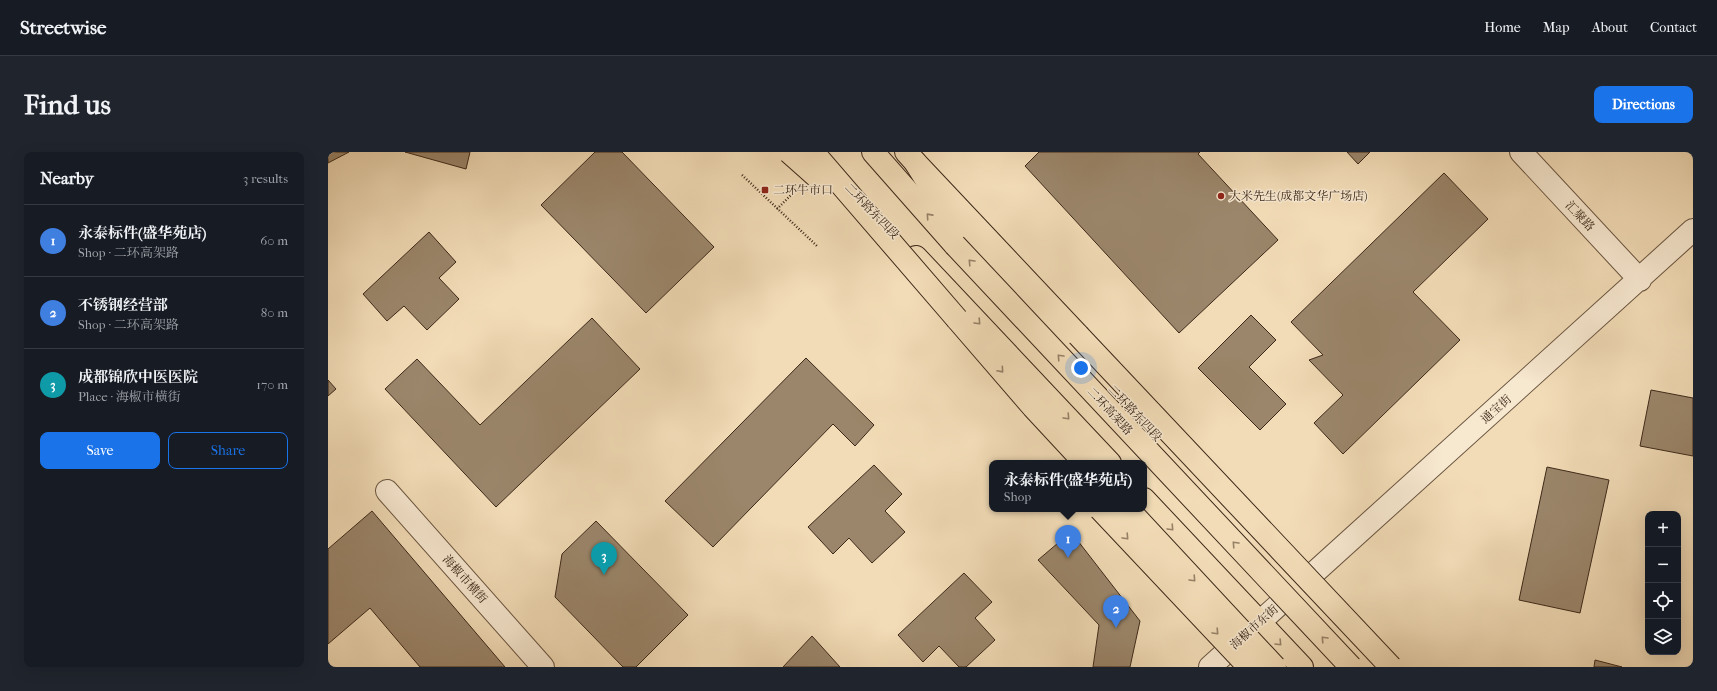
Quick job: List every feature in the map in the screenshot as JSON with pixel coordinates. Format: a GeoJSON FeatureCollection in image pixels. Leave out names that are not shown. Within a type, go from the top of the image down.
{"type":"FeatureCollection","features":[{"type":"Feature","properties":{"kind":"main road"},"geometry":{"type":"LineString","coordinates":[[789,152],[880,232]]}},
{"type":"Feature","properties":{"kind":"main road"},"geometry":{"type":"LineString","coordinates":[[814,152],[880,232],[1033,407],[1082,460]]}},
{"type":"Feature","properties":{"kind":"main road","name":"二环路东四段"},"geometry":{"type":"LineString","coordinates":[[814,152],[964,307],[1107,460]]}},
{"type":"Feature","properties":{"kind":"main road","name":"二环高架路"},"geometry":{"type":"LineString","coordinates":[[873,152],[960,251],[1351,667]]}},
{"type":"Feature","properties":{"kind":"main road"},"geometry":{"type":"LineString","coordinates":[[910,157],[1391,667]]}},
{"type":"Feature","properties":{"kind":"main road","name":"二环路东四段"},"geometry":{"type":"LineString","coordinates":[[910,157],[948,215],[1374,667]]}},
{"type":"Feature","properties":{"kind":"main road"},"geometry":{"type":"LineString","coordinates":[[1033,407],[1066,460]]}},
{"type":"Feature","properties":{"kind":"main road"},"geometry":{"type":"LineString","coordinates":[[1147,503],[1302,667]]}},
{"type":"Feature","properties":{"kind":"main road"},"geometry":{"type":"LineString","coordinates":[[1103,512],[1249,667]]}},
{"type":"Feature","properties":{"kind":"main road"},"geometry":{"type":"LineString","coordinates":[[1131,512],[1275,667]]}},
{"type":"Feature","properties":{"kind":"street","name":"汇聚路"},"geometry":{"type":"LineString","coordinates":[[1520,152],[1640,280]]}},
{"type":"Feature","properties":{"kind":"street","name":"通宝街"},"geometry":{"type":"LineString","coordinates":[[1298,586],[1640,280],[1693,230]]}},
{"type":"Feature","properties":{"kind":"street","name":"海椒市横街"},"geometry":{"type":"LineString","coordinates":[[387,491],[543,667]]}},
{"type":"Feature","properties":{"kind":"street","name":"海椒市东街"},"geometry":{"type":"LineString","coordinates":[[1210,667],[1298,586]]}},
{"type":"Feature","properties":{"kind":"path"},"geometry":{"type":"LineString","coordinates":[[742,175],[817,246]]}},
{"type":"Feature","properties":{"kind":"building"},"geometry":{"type":"Polygon","coordinates":[[[328,152],[349,152],[328,163],[328,152]]]}},
{"type":"Feature","properties":{"kind":"building"},"geometry":{"type":"Polygon","coordinates":[[[405,152],[470,152],[466,169],[405,152]]]}},
{"type":"Feature","properties":{"kind":"building"},"geometry":{"type":"Polygon","coordinates":[[[595,152],[622,152],[714,247],[646,313],[541,205],[595,152]]]}},
{"type":"Feature","properties":{"kind":"building"},"geometry":{"type":"Polygon","coordinates":[[[1039,152],[1200,152],[1198,154],[1278,240],[1179,333],[1025,166],[1039,152]]]}},
{"type":"Feature","properties":{"kind":"building"},"geometry":{"type":"Polygon","coordinates":[[[1347,152],[1370,152],[1358,164],[1347,152]]]}},
{"type":"Feature","properties":{"kind":"building"},"geometry":{"type":"Polygon","coordinates":[[[1444,173],[1488,219],[1413,292],[1460,340],[1343,454],[1314,423],[1343,395],[1309,360],[1323,355],[1291,322],[1444,173]]]}},
{"type":"Feature","properties":{"kind":"building"},"geometry":{"type":"Polygon","coordinates":[[[429,232],[456,262],[439,278],[459,299],[427,330],[404,306],[387,321],[363,294],[429,232]]]}},
{"type":"Feature","properties":{"kind":"building"},"geometry":{"type":"Polygon","coordinates":[[[1251,315],[1276,340],[1249,367],[1286,404],[1260,430],[1198,368],[1251,315]]]}},
{"type":"Feature","properties":{"kind":"building"},"geometry":{"type":"Polygon","coordinates":[[[592,318],[640,369],[496,507],[385,389],[417,359],[480,425],[592,318]]]}},
{"type":"Feature","properties":{"kind":"building"},"geometry":{"type":"Polygon","coordinates":[[[806,358],[874,425],[855,446],[833,424],[713,547],[665,501],[806,358]]]}},
{"type":"Feature","properties":{"kind":"building"},"geometry":{"type":"Polygon","coordinates":[[[328,380],[336,389],[328,396],[328,380]]]}},
{"type":"Feature","properties":{"kind":"building"},"geometry":{"type":"Polygon","coordinates":[[[1651,390],[1693,398],[1693,456],[1640,446],[1651,390]]]}},
{"type":"Feature","properties":{"kind":"building"},"geometry":{"type":"Polygon","coordinates":[[[874,465],[902,494],[885,511],[905,532],[872,563],[849,538],[833,554],[808,527],[874,465]]]}},
{"type":"Feature","properties":{"kind":"building"},"geometry":{"type":"Polygon","coordinates":[[[1547,467],[1609,480],[1580,613],[1519,600],[1547,467]]]}},
{"type":"Feature","properties":{"kind":"building"},"geometry":{"type":"Polygon","coordinates":[[[372,511],[505,667],[420,667],[370,608],[328,644],[328,549],[372,511]]]}},
{"type":"Feature","properties":{"kind":"building"},"geometry":{"type":"Polygon","coordinates":[[[596,521],[688,615],[636,667],[623,667],[555,597],[562,554],[596,521]]]}},
{"type":"Feature","properties":{"kind":"building"},"geometry":{"type":"Polygon","coordinates":[[[1071,532],[1140,621],[1130,667],[1093,667],[1099,625],[1038,560],[1071,532]]]}},
{"type":"Feature","properties":{"kind":"building"},"geometry":{"type":"Polygon","coordinates":[[[964,573],[992,602],[975,618],[995,640],[966,667],[959,667],[939,646],[923,662],[898,635],[964,573]]]}},
{"type":"Feature","properties":{"kind":"building"},"geometry":{"type":"Polygon","coordinates":[[[812,636],[840,667],[783,667],[812,636]]]}},
{"type":"Feature","properties":{"kind":"building"},"geometry":{"type":"Polygon","coordinates":[[[1595,660],[1622,667],[1594,667],[1595,660]]]}},
{"type":"Feature","properties":{"kind":"place","name":"二环牛市口"},"geometry":{"type":"Point","coordinates":[765,190]}},
{"type":"Feature","properties":{"kind":"place","name":"大米先生(成都文华广场店)"},"geometry":{"type":"Point","coordinates":[1221,196]}},
{"type":"Feature","properties":{"kind":"place","name":"永泰标件(盛华苑店)"},"geometry":{"type":"Point","coordinates":[1068,558]}},
{"type":"Feature","properties":{"kind":"place","name":"成都锦欣中医医院"},"geometry":{"type":"Point","coordinates":[604,575]}},
{"type":"Feature","properties":{"kind":"place","name":"不锈钢经营部"},"geometry":{"type":"Point","coordinates":[1116,628]}}]}
